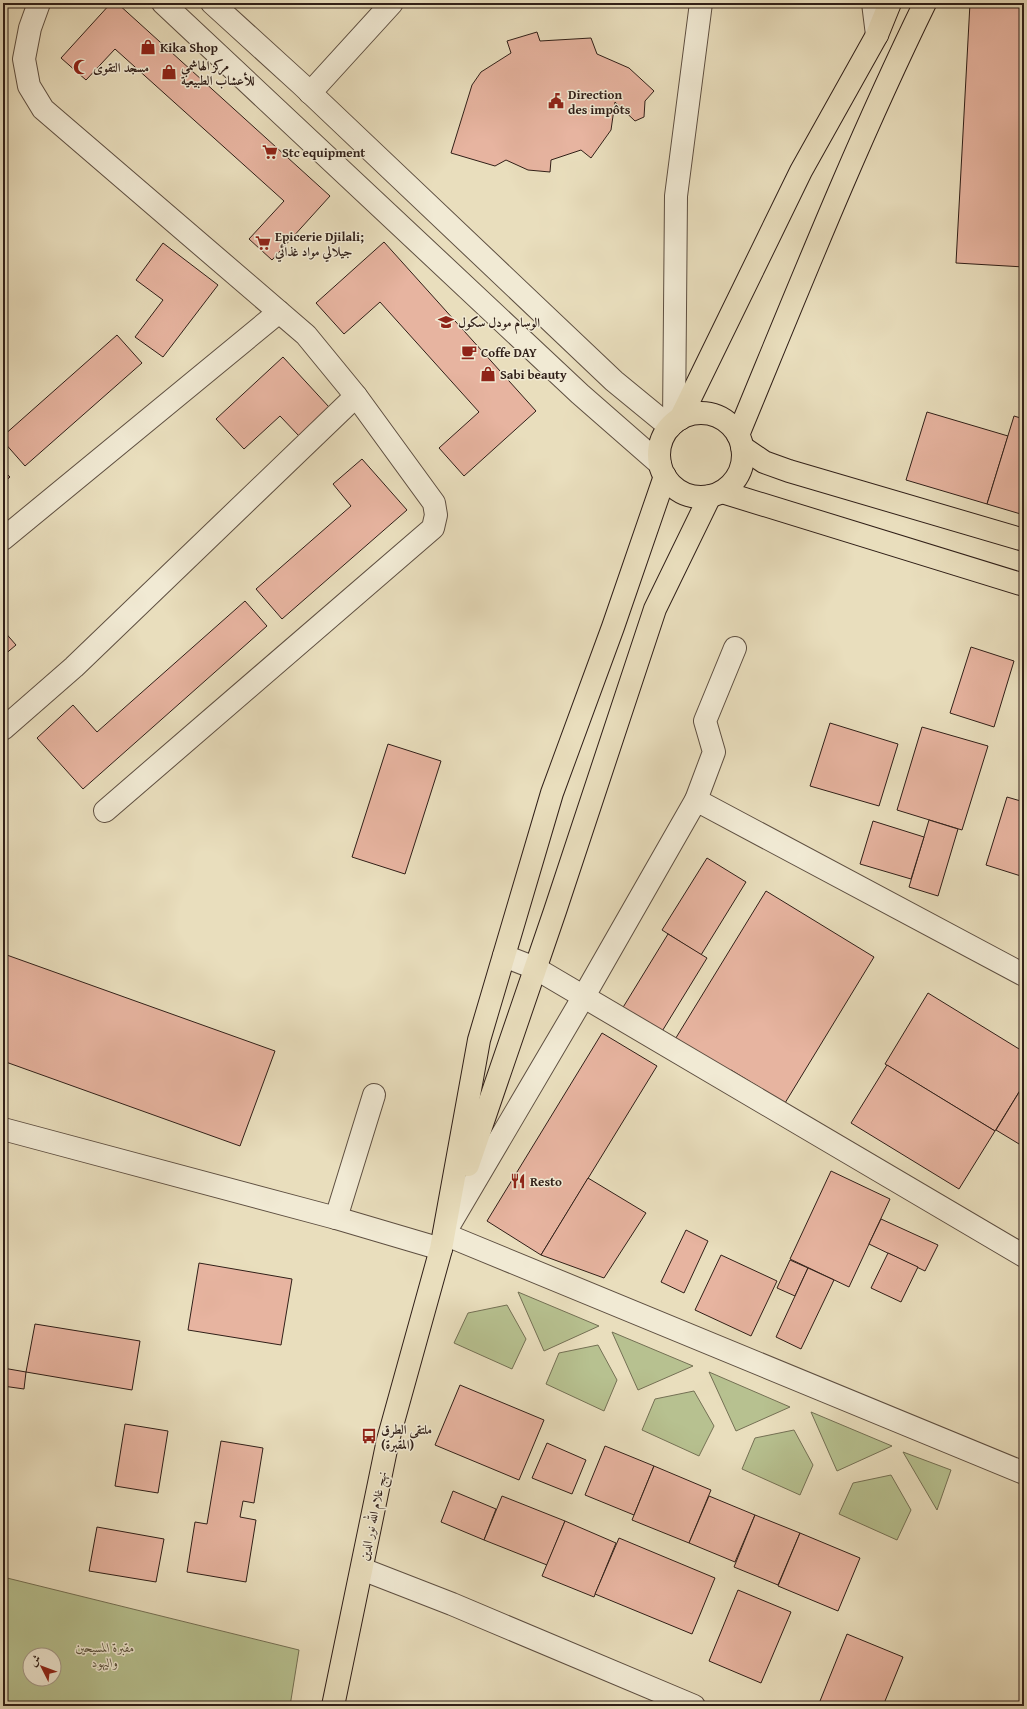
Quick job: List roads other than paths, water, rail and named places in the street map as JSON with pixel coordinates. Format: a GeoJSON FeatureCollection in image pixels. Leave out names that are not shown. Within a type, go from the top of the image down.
{"type":"FeatureCollection","features":[{"type":"Feature","properties":{"kind":"main road"},"geometry":{"type":"LineString","coordinates":[[890,3],[877,35],[801,171],[674,423],[663,438],[659,451],[662,470],[673,486],[684,494],[696,497],[716,494],[732,484],[739,473],[743,460],[740,441],[814,251],[898,57],[925,3]]}},
{"type":"Feature","properties":{"kind":"main road"},"geometry":{"type":"LineString","coordinates":[[674,423],[692,414],[706,413],[719,417],[730,424],[740,441],[764,462],[789,471],[1024,540]]}},
{"type":"Feature","properties":{"kind":"main road"},"geometry":{"type":"LineString","coordinates":[[442,1241],[479,1040],[552,793],[613,627],[662,470]]}},
{"type":"Feature","properties":{"kind":"main road"},"geometry":{"type":"LineString","coordinates":[[716,494],[1024,585]]}},
{"type":"Feature","properties":{"kind":"main road"},"geometry":{"type":"LineString","coordinates":[[442,1241],[655,609],[716,494]]}},
{"type":"Feature","properties":{"kind":"main road","name":"نهج غلام الله نور الدين"},"geometry":{"type":"LineString","coordinates":[[333,1706],[388,1440],[442,1241]]}},
{"type":"Feature","properties":{"kind":"street"},"geometry":{"type":"LineString","coordinates":[[39,3],[30,28],[24,59],[29,86],[43,109],[306,334],[356,396],[434,503],[436,515],[433,528],[105,811]]}},
{"type":"Feature","properties":{"kind":"street"},"geometry":{"type":"LineString","coordinates":[[163,3],[662,470]]}},
{"type":"Feature","properties":{"kind":"street"},"geometry":{"type":"LineString","coordinates":[[212,3],[310,93],[614,381],[674,423]]}},
{"type":"Feature","properties":{"kind":"street"},"geometry":{"type":"LineString","coordinates":[[310,93],[392,3]]}},
{"type":"Feature","properties":{"kind":"street"},"geometry":{"type":"LineString","coordinates":[[674,423],[676,196],[701,3]]}},
{"type":"Feature","properties":{"kind":"street"},"geometry":{"type":"LineString","coordinates":[[873,3],[877,35]]}},
{"type":"Feature","properties":{"kind":"street"},"geometry":{"type":"LineString","coordinates":[[3,539],[279,312]]}},
{"type":"Feature","properties":{"kind":"street"},"geometry":{"type":"LineString","coordinates":[[3,729],[74,667],[356,396]]}},
{"type":"Feature","properties":{"kind":"street"},"geometry":{"type":"LineString","coordinates":[[442,1241],[696,800],[714,752],[705,721],[735,648]]}},
{"type":"Feature","properties":{"kind":"street"},"geometry":{"type":"LineString","coordinates":[[696,800],[1024,975]]}},
{"type":"Feature","properties":{"kind":"street"},"geometry":{"type":"LineString","coordinates":[[504,956],[535,968],[584,996],[1024,1256]]}},
{"type":"Feature","properties":{"kind":"street"},"geometry":{"type":"LineString","coordinates":[[336,1218],[374,1095]]}},
{"type":"Feature","properties":{"kind":"street"},"geometry":{"type":"LineString","coordinates":[[3,1129],[336,1218],[442,1241],[1024,1473]]}},
{"type":"Feature","properties":{"kind":"street"},"geometry":{"type":"LineString","coordinates":[[362,1569],[452,1604],[694,1706]]}},
{"type":"Feature","properties":{"kind":"place","name":"Kika Shop"},"geometry":{"type":"Point","coordinates":[148,47]}},
{"type":"Feature","properties":{"kind":"place","name":"مسجد التقوى"},"geometry":{"type":"Point","coordinates":[81,67]}},
{"type":"Feature","properties":{"kind":"place","name":"مركز الهاشمي للأعشاب الطبيعية"},"geometry":{"type":"Point","coordinates":[169,72]}},
{"type":"Feature","properties":{"kind":"place","name":"Direction des impôts"},"geometry":{"type":"Point","coordinates":[556,101]}},
{"type":"Feature","properties":{"kind":"place","name":"Stc equipment"},"geometry":{"type":"Point","coordinates":[270,152]}},
{"type":"Feature","properties":{"kind":"place","name":"Epicerie Djilali; جيلالي مواد غذائي"},"geometry":{"type":"Point","coordinates":[263,243]}},
{"type":"Feature","properties":{"kind":"place","name":"الوسام مودل سكول"},"geometry":{"type":"Point","coordinates":[446,322]}},
{"type":"Feature","properties":{"kind":"place","name":"Coffe DAY"},"geometry":{"type":"Point","coordinates":[469,352]}},
{"type":"Feature","properties":{"kind":"place","name":"Sabi beauty"},"geometry":{"type":"Point","coordinates":[488,374]}},
{"type":"Feature","properties":{"kind":"place","name":"Resto"},"geometry":{"type":"Point","coordinates":[518,1181]}},
{"type":"Feature","properties":{"kind":"place","name":"ملتقى الطرق (المقبرة)"},"geometry":{"type":"Point","coordinates":[369,1436]}},
{"type":"Feature","properties":{"kind":"park label","name":"مقبرة المسيحين واليهود"},"geometry":{"type":"Point","coordinates":[105,1654]}}]}
